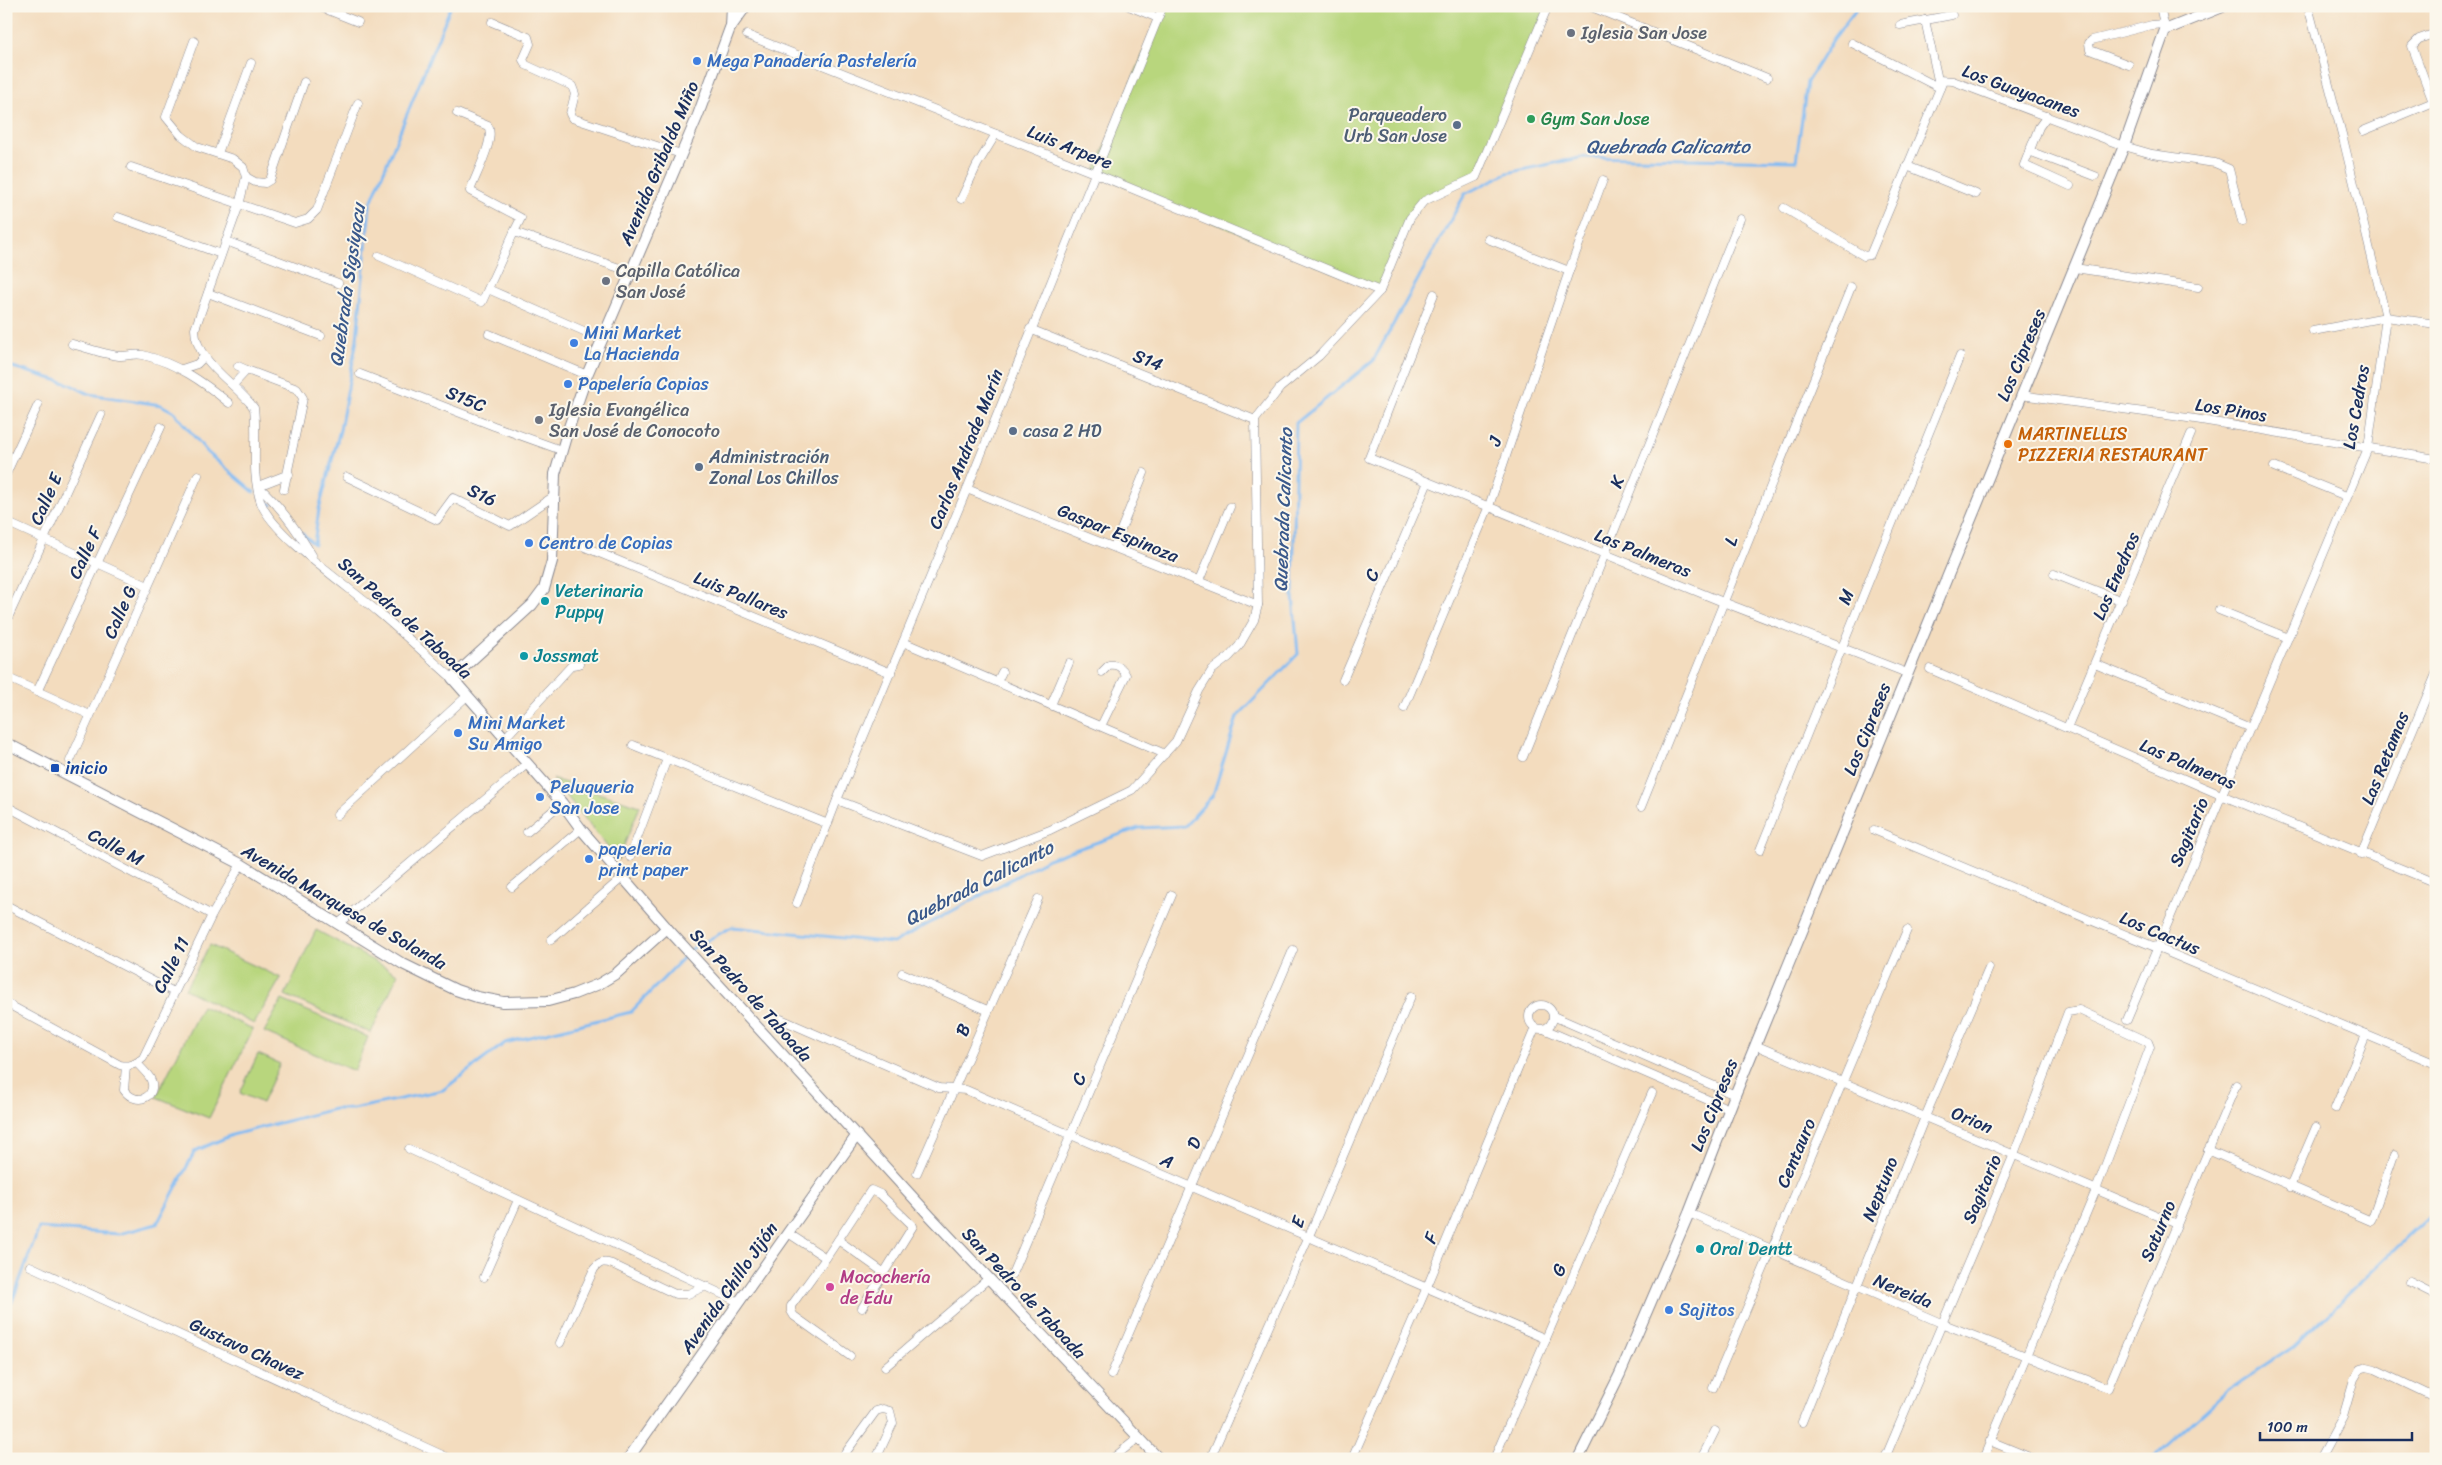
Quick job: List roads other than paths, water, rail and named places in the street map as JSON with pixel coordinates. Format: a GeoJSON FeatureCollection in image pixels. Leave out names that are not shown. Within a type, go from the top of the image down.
{"type":"FeatureCollection","features":[{"type":"Feature","properties":{"kind":"street"},"geometry":{"type":"LineString","coordinates":[[318,6],[358,22]]}},
{"type":"Feature","properties":{"kind":"street","name":"Avenida Gribaldo Miño"},"geometry":{"type":"LineString","coordinates":[[730,28],[732,6]]}},
{"type":"Feature","properties":{"kind":"street","name":"Avenida Gribaldo Miño"},"geometry":{"type":"LineString","coordinates":[[452,678],[532,605],[544,589],[552,561],[555,474],[561,450],[587,375],[681,154],[730,28],[746,6]]}},
{"type":"Feature","properties":{"kind":"street"},"geometry":{"type":"LineString","coordinates":[[1128,6],[1158,18]]}},
{"type":"Feature","properties":{"kind":"street","name":"Carlos Andrade Marín"},"geometry":{"type":"LineString","coordinates":[[797,903],[837,800],[891,673],[1163,6]]}},
{"type":"Feature","properties":{"kind":"street"},"geometry":{"type":"LineString","coordinates":[[837,800],[982,856],[1050,830],[1132,790],[1165,754],[1176,741],[1199,691],[1212,670],[1229,657],[1239,646],[1254,620],[1258,605],[1255,420],[1280,388],[1319,356],[1380,291],[1410,218],[1424,201],[1476,177],[1548,6]]}},
{"type":"Feature","properties":{"kind":"street"},"geometry":{"type":"LineString","coordinates":[[1589,6],[1767,78]]}},
{"type":"Feature","properties":{"kind":"street"},"geometry":{"type":"LineString","coordinates":[[2160,6],[2165,27]]}},
{"type":"Feature","properties":{"kind":"street"},"geometry":{"type":"LineString","coordinates":[[2129,65],[2090,50],[2089,43],[2092,40],[2152,25],[2165,27],[2225,6]]}},
{"type":"Feature","properties":{"kind":"street","name":"Los Cedros"},"geometry":{"type":"LineString","coordinates":[[2221,795],[2286,637],[2368,448],[2386,317],[2343,138],[2308,6]]}},
{"type":"Feature","properties":{"kind":"street"},"geometry":{"type":"LineString","coordinates":[[1900,25],[1952,15]]}},
{"type":"Feature","properties":{"kind":"street"},"geometry":{"type":"LineString","coordinates":[[1925,20],[1939,84]]}},
{"type":"Feature","properties":{"kind":"street"},"geometry":{"type":"LineString","coordinates":[[492,22],[528,37],[530,44],[523,60],[526,65],[572,86],[575,94],[570,114],[572,118],[681,154]]}},
{"type":"Feature","properties":{"kind":"street","name":"Los Cipreses"},"geometry":{"type":"LineString","coordinates":[[1578,1459],[1620,1374],[1689,1213],[1755,1045],[2124,146],[2165,27]]}},
{"type":"Feature","properties":{"kind":"street"},"geometry":{"type":"LineString","coordinates":[[2363,131],[2435,102],[2412,46],[2419,39],[2436,33]]}},
{"type":"Feature","properties":{"kind":"street","name":"Luis Arpere"},"geometry":{"type":"LineString","coordinates":[[747,35],[1094,173],[1380,291]]}},
{"type":"Feature","properties":{"kind":"street"},"geometry":{"type":"LineString","coordinates":[[194,41],[166,117],[181,136],[197,147],[234,159],[243,167],[246,177],[255,182],[265,183],[270,180],[304,82]]}},
{"type":"Feature","properties":{"kind":"street"},"geometry":{"type":"LineString","coordinates":[[1852,43],[1939,84]]}},
{"type":"Feature","properties":{"kind":"street"},"geometry":{"type":"LineString","coordinates":[[218,153],[251,63]]}},
{"type":"Feature","properties":{"kind":"street","name":"Los Guayacanes"},"geometry":{"type":"LineString","coordinates":[[1784,208],[1864,256],[1869,255],[1939,84],[1953,81],[2124,146],[2152,154],[2215,163],[2228,169],[2242,221]]}},
{"type":"Feature","properties":{"kind":"street"},"geometry":{"type":"LineString","coordinates":[[131,167],[296,223],[308,219],[317,210],[358,103]]}},
{"type":"Feature","properties":{"kind":"street"},"geometry":{"type":"LineString","coordinates":[[379,256],[482,302],[520,218],[470,191],[490,139],[490,129],[488,126],[457,113]]}},
{"type":"Feature","properties":{"kind":"street"},"geometry":{"type":"LineString","coordinates":[[2047,116],[2038,127],[2024,163],[2026,167],[2070,186]]}},
{"type":"Feature","properties":{"kind":"street"},"geometry":{"type":"LineString","coordinates":[[961,199],[977,165],[996,134]]}},
{"type":"Feature","properties":{"kind":"street"},"geometry":{"type":"LineString","coordinates":[[2029,151],[2095,176]]}},
{"type":"Feature","properties":{"kind":"street"},"geometry":{"type":"LineString","coordinates":[[1907,166],[1976,194]]}},
{"type":"Feature","properties":{"kind":"street","name":"San Pedro de Taboada"},"geometry":{"type":"LineString","coordinates":[[246,177],[239,205],[195,329],[195,339],[205,356],[254,408],[254,466],[261,504],[279,529],[293,543],[379,612],[452,678],[562,803],[581,829],[667,928],[988,1279],[1158,1459]]}},
{"type":"Feature","properties":{"kind":"street","name":"J"},"geometry":{"type":"LineString","coordinates":[[1404,708],[1489,506],[1569,271],[1603,180]]}},
{"type":"Feature","properties":{"kind":"street"},"geometry":{"type":"LineString","coordinates":[[118,217],[222,254]]}},
{"type":"Feature","properties":{"kind":"street","name":"K"},"geometry":{"type":"LineString","coordinates":[[1522,757],[1740,219]]}},
{"type":"Feature","properties":{"kind":"street"},"geometry":{"type":"LineString","coordinates":[[514,232],[631,272]]}},
{"type":"Feature","properties":{"kind":"street"},"geometry":{"type":"LineString","coordinates":[[1488,239],[1569,271]]}},
{"type":"Feature","properties":{"kind":"street"},"geometry":{"type":"LineString","coordinates":[[226,241],[338,283]]}},
{"type":"Feature","properties":{"kind":"street"},"geometry":{"type":"LineString","coordinates":[[2075,268],[2198,287]]}},
{"type":"Feature","properties":{"kind":"street","name":"L"},"geometry":{"type":"LineString","coordinates":[[1641,808],[1722,602],[1850,287]]}},
{"type":"Feature","properties":{"kind":"street"},"geometry":{"type":"LineString","coordinates":[[488,289],[602,339]]}},
{"type":"Feature","properties":{"kind":"street"},"geometry":{"type":"LineString","coordinates":[[208,293],[321,336]]}},
{"type":"Feature","properties":{"kind":"street","name":"Las Palmeras"},"geometry":{"type":"LineString","coordinates":[[1434,294],[1369,458],[1722,602],[1908,673]]}},
{"type":"Feature","properties":{"kind":"street"},"geometry":{"type":"LineString","coordinates":[[2313,331],[2386,317],[2436,324]]}},
{"type":"Feature","properties":{"kind":"street","name":"S14"},"geometry":{"type":"LineString","coordinates":[[1030,329],[1255,420]]}},
{"type":"Feature","properties":{"kind":"street"},"geometry":{"type":"LineString","coordinates":[[489,334],[587,375]]}},
{"type":"Feature","properties":{"kind":"street"},"geometry":{"type":"LineString","coordinates":[[72,344],[120,356],[131,353],[142,355],[182,369],[198,378],[229,403]]}},
{"type":"Feature","properties":{"kind":"street"},"geometry":{"type":"LineString","coordinates":[[182,369],[197,364],[205,356]]}},
{"type":"Feature","properties":{"kind":"street","name":"M"},"geometry":{"type":"LineString","coordinates":[[1760,850],[1960,356]]}},
{"type":"Feature","properties":{"kind":"street"},"geometry":{"type":"LineString","coordinates":[[238,366],[297,389],[301,393],[302,398],[289,474],[284,489]]}},
{"type":"Feature","properties":{"kind":"street"},"geometry":{"type":"LineString","coordinates":[[233,385],[247,370]]}},
{"type":"Feature","properties":{"kind":"street","name":"S15C"},"geometry":{"type":"LineString","coordinates":[[360,374],[561,450]]}},
{"type":"Feature","properties":{"kind":"street","name":"Los Pinos"},"geometry":{"type":"LineString","coordinates":[[2021,395],[2195,419],[2436,459]]}},
{"type":"Feature","properties":{"kind":"street"},"geometry":{"type":"LineString","coordinates":[[6,474],[38,406]]}},
{"type":"Feature","properties":{"kind":"street","name":"Calle E"},"geometry":{"type":"LineString","coordinates":[[6,622],[100,415]]}},
{"type":"Feature","properties":{"kind":"street","name":"Calle F"},"geometry":{"type":"LineString","coordinates":[[37,692],[161,428]]}},
{"type":"Feature","properties":{"kind":"street","name":"Los Enedros"},"geometry":{"type":"LineString","coordinates":[[2067,728],[2191,434]]}},
{"type":"Feature","properties":{"kind":"street"},"geometry":{"type":"LineString","coordinates":[[2274,467],[2346,496]]}},
{"type":"Feature","properties":{"kind":"street"},"geometry":{"type":"LineString","coordinates":[[1114,547],[1144,473]]}},
{"type":"Feature","properties":{"kind":"street"},"geometry":{"type":"LineString","coordinates":[[258,486],[289,474]]}},
{"type":"Feature","properties":{"kind":"street","name":"Calle G"},"geometry":{"type":"LineString","coordinates":[[70,760],[198,475]]}},
{"type":"Feature","properties":{"kind":"street","name":"S16"},"geometry":{"type":"LineString","coordinates":[[347,477],[437,520],[454,498],[510,526],[554,496]]}},
{"type":"Feature","properties":{"kind":"street","name":"C"},"geometry":{"type":"LineString","coordinates":[[1343,680],[1428,482]]}},
{"type":"Feature","properties":{"kind":"street","name":"San Pedro de Taboada"},"geometry":{"type":"LineString","coordinates":[[258,486],[270,496],[314,559]]}},
{"type":"Feature","properties":{"kind":"street","name":"Gaspar Espinoza"},"geometry":{"type":"LineString","coordinates":[[966,489],[1258,605]]}},
{"type":"Feature","properties":{"kind":"street"},"geometry":{"type":"LineString","coordinates":[[1199,581],[1230,507]]}},
{"type":"Feature","properties":{"kind":"street"},"geometry":{"type":"LineString","coordinates":[[6,522],[148,586]]}},
{"type":"Feature","properties":{"kind":"street","name":"Luis Pallares"},"geometry":{"type":"LineString","coordinates":[[580,545],[891,673]]}},
{"type":"Feature","properties":{"kind":"street"},"geometry":{"type":"LineString","coordinates":[[2054,574],[2122,601]]}},
{"type":"Feature","properties":{"kind":"street"},"geometry":{"type":"LineString","coordinates":[[2219,610],[2286,637]]}},
{"type":"Feature","properties":{"kind":"street"},"geometry":{"type":"LineString","coordinates":[[903,642],[1165,754]]}},
{"type":"Feature","properties":{"kind":"street"},"geometry":{"type":"LineString","coordinates":[[1050,705],[1069,663]]}},
{"type":"Feature","properties":{"kind":"street"},"geometry":{"type":"LineString","coordinates":[[504,739],[572,664],[579,664]]}},
{"type":"Feature","properties":{"kind":"street"},"geometry":{"type":"LineString","coordinates":[[1101,726],[1126,675],[1123,669],[1115,664],[1109,664],[1102,672]]}},
{"type":"Feature","properties":{"kind":"street"},"geometry":{"type":"LineString","coordinates":[[2095,664],[2248,727]]}},
{"type":"Feature","properties":{"kind":"street","name":"Las Palmeras"},"geometry":{"type":"LineString","coordinates":[[1930,669],[2221,795],[2436,883]]}},
{"type":"Feature","properties":{"kind":"street"},"geometry":{"type":"LineString","coordinates":[[997,682],[1002,672]]}},
{"type":"Feature","properties":{"kind":"street","name":"Las Retamas"},"geometry":{"type":"LineString","coordinates":[[2362,854],[2436,674]]}},
{"type":"Feature","properties":{"kind":"street"},"geometry":{"type":"LineString","coordinates":[[6,677],[90,716]]}},
{"type":"Feature","properties":{"kind":"street"},"geometry":{"type":"LineString","coordinates":[[338,815],[467,696]]}},
{"type":"Feature","properties":{"kind":"street","name":"Avenida Marquesa de Solanda"},"geometry":{"type":"LineString","coordinates":[[6,743],[241,864],[403,964],[456,990],[503,1002],[548,1001],[574,994],[599,984],[636,958],[667,928]]}},
{"type":"Feature","properties":{"kind":"street"},"geometry":{"type":"LineString","coordinates":[[633,745],[828,824]]}},
{"type":"Feature","properties":{"kind":"street"},"geometry":{"type":"LineString","coordinates":[[630,857],[667,758]]}},
{"type":"Feature","properties":{"kind":"street"},"geometry":{"type":"LineString","coordinates":[[338,924],[527,764]]}},
{"type":"Feature","properties":{"kind":"street","name":"Sagitario"},"geometry":{"type":"LineString","coordinates":[[2127,1020],[2221,795]]}},
{"type":"Feature","properties":{"kind":"street"},"geometry":{"type":"LineString","coordinates":[[527,832],[562,803]]}},
{"type":"Feature","properties":{"kind":"street","name":"Calle M"},"geometry":{"type":"LineString","coordinates":[[6,806],[212,915]]}},
{"type":"Feature","properties":{"kind":"street"},"geometry":{"type":"LineString","coordinates":[[512,887],[581,829]]}},
{"type":"Feature","properties":{"kind":"street","name":"Los Cactus"},"geometry":{"type":"LineString","coordinates":[[1874,830],[2436,1064]]}},
{"type":"Feature","properties":{"kind":"street","name":"Calle 11"},"geometry":{"type":"LineString","coordinates":[[137,1063],[143,1058],[212,915],[241,864]]}},
{"type":"Feature","properties":{"kind":"street"},"geometry":{"type":"LineString","coordinates":[[552,940],[623,877]]}},
{"type":"Feature","properties":{"kind":"street","name":"C"},"geometry":{"type":"LineString","coordinates":[[1012,1274],[1172,895]]}},
{"type":"Feature","properties":{"kind":"street","name":"B"},"geometry":{"type":"LineString","coordinates":[[917,1172],[954,1091],[987,1010],[1038,899]]}},
{"type":"Feature","properties":{"kind":"street"},"geometry":{"type":"LineString","coordinates":[[6,905],[174,992]]}},
{"type":"Feature","properties":{"kind":"street","name":"Centauro"},"geometry":{"type":"LineString","coordinates":[[1712,1388],[1907,930]]}},
{"type":"Feature","properties":{"kind":"street","name":"D"},"geometry":{"type":"LineString","coordinates":[[1111,1375],[1293,950]]}},
{"type":"Feature","properties":{"kind":"street","name":"Neptuno"},"geometry":{"type":"LineString","coordinates":[[1802,1422],[1858,1288],[1925,1117],[1989,968]]}},
{"type":"Feature","properties":{"kind":"street"},"geometry":{"type":"LineString","coordinates":[[902,973],[987,1010]]}},
{"type":"Feature","properties":{"kind":"street","name":"E"},"geometry":{"type":"LineString","coordinates":[[1210,1459],[1309,1236],[1411,996]]}},
{"type":"Feature","properties":{"kind":"street"},"geometry":{"type":"LineString","coordinates":[[6,1003],[123,1066],[137,1063],[150,1078],[152,1085],[149,1096],[137,1100],[130,1097],[124,1090],[123,1066]]}},
{"type":"Feature","properties":{"kind":"street"},"geometry":{"type":"LineString","coordinates":[[1729,1109],[1544,1029],[1535,1028],[1529,1017],[1535,1006],[1548,1007],[1553,1016],[1735,1095]]}},
{"type":"Feature","properties":{"kind":"street","name":"Sagitario"},"geometry":{"type":"LineString","coordinates":[[1886,1456],[2014,1154],[2068,1012],[2079,1010],[2148,1042],[2150,1046],[2096,1190]]}},
{"type":"Feature","properties":{"kind":"street"},"geometry":{"type":"LineString","coordinates":[[1544,1029],[1551,1024],[1553,1016]]}},
{"type":"Feature","properties":{"kind":"street","name":"A"},"geometry":{"type":"LineString","coordinates":[[776,1017],[940,1088],[954,1091],[966,1090],[1546,1339]]}},
{"type":"Feature","properties":{"kind":"street","name":"F"},"geometry":{"type":"LineString","coordinates":[[1352,1459],[1427,1287],[1535,1028]]}},
{"type":"Feature","properties":{"kind":"street"},"geometry":{"type":"LineString","coordinates":[[2335,1108],[2366,1035]]}},
{"type":"Feature","properties":{"kind":"street","name":"Orion"},"geometry":{"type":"LineString","coordinates":[[1755,1045],[2177,1224]]}},
{"type":"Feature","properties":{"kind":"street","name":"Saturno"},"geometry":{"type":"LineString","coordinates":[[2108,1388],[2236,1085]]}},
{"type":"Feature","properties":{"kind":"street","name":"G"},"geometry":{"type":"LineString","coordinates":[[1494,1459],[1652,1093]]}},
{"type":"Feature","properties":{"kind":"street"},"geometry":{"type":"LineString","coordinates":[[2290,1187],[2316,1127]]}},
{"type":"Feature","properties":{"kind":"street","name":"Avenida Chillo Jijón"},"geometry":{"type":"LineString","coordinates":[[631,1458],[857,1135]]}},
{"type":"Feature","properties":{"kind":"street"},"geometry":{"type":"LineString","coordinates":[[409,1149],[739,1302]]}},
{"type":"Feature","properties":{"kind":"street"},"geometry":{"type":"LineString","coordinates":[[2208,1150],[2371,1222],[2394,1155]]}},
{"type":"Feature","properties":{"kind":"street"},"geometry":{"type":"LineString","coordinates":[[850,1356],[794,1316],[790,1310],[871,1190],[880,1194],[913,1226],[862,1308]]}},
{"type":"Feature","properties":{"kind":"street"},"geometry":{"type":"LineString","coordinates":[[1983,1459],[2096,1190]]}},
{"type":"Feature","properties":{"kind":"street"},"geometry":{"type":"LineString","coordinates":[[484,1277],[518,1200]]}},
{"type":"Feature","properties":{"kind":"street","name":"Nereida"},"geometry":{"type":"LineString","coordinates":[[1689,1213],[1941,1323],[2108,1388]]}},
{"type":"Feature","properties":{"kind":"street"},"geometry":{"type":"LineString","coordinates":[[788,1233],[826,1258]]}},
{"type":"Feature","properties":{"kind":"street"},"geometry":{"type":"LineString","coordinates":[[838,1240],[883,1272]]}},
{"type":"Feature","properties":{"kind":"street"},"geometry":{"type":"LineString","coordinates":[[560,1343],[594,1269],[599,1263],[612,1264],[676,1294],[688,1294],[706,1286]]}},
{"type":"Feature","properties":{"kind":"street","name":"Gustavo Chavez"},"geometry":{"type":"LineString","coordinates":[[30,1266],[436,1456],[451,1459]]}},
{"type":"Feature","properties":{"kind":"street"},"geometry":{"type":"LineString","coordinates":[[885,1368],[988,1279]]}},
{"type":"Feature","properties":{"kind":"street"},"geometry":{"type":"LineString","coordinates":[[2410,1282],[2436,1295]]}},
{"type":"Feature","properties":{"kind":"street"},"geometry":{"type":"LineString","coordinates":[[2320,1459],[2343,1417],[2354,1379],[2360,1369],[2367,1367],[2375,1369],[2436,1398]]}},
{"type":"Feature","properties":{"kind":"street"},"geometry":{"type":"LineString","coordinates":[[841,1459],[876,1410],[883,1409],[890,1411],[893,1423],[876,1459]]}},
{"type":"Feature","properties":{"kind":"street"},"geometry":{"type":"LineString","coordinates":[[1701,1459],[1715,1431]]}},
{"type":"Feature","properties":{"kind":"street"},"geometry":{"type":"LineString","coordinates":[[1112,1459],[1138,1438]]}},
{"type":"Feature","properties":{"kind":"street"},"geometry":{"type":"LineString","coordinates":[[1990,1441],[2034,1459]]}},
{"type":"Feature","properties":{"kind":"waterway","name":"Quebrada Sigsiyacu"},"geometry":{"type":"LineString","coordinates":[[302,533],[314,544],[319,509],[340,430],[357,339],[370,205],[451,6]]}},
{"type":"Feature","properties":{"kind":"waterway","name":"Quebrada Calicanto"},"geometry":{"type":"LineString","coordinates":[[6,1310],[12,1302],[39,1228],[119,1234],[157,1224],[195,1151],[232,1135],[334,1109],[353,1109],[443,1090],[505,1043],[631,1012],[693,948],[732,927],[893,943],[1048,859],[1139,828],[1185,826],[1213,795],[1237,717],[1298,654],[1293,596],[1296,423],[1373,361],[1465,194],[1507,173],[1584,157],[1796,161],[1807,82],[1834,38],[1859,6]]}},
{"type":"Feature","properties":{"kind":"waterway","name":"Quebrada Sigsiyacu"},"geometry":{"type":"LineString","coordinates":[[6,365],[69,384],[89,394],[161,405],[174,412],[208,453],[254,492]]}},
{"type":"Feature","properties":{"kind":"waterway","name":"Quebrada Sigsiyacu"},"geometry":{"type":"LineString","coordinates":[[264,500],[272,505]]}},
{"type":"Feature","properties":{"kind":"waterway"},"geometry":{"type":"LineString","coordinates":[[2152,1459],[2226,1392],[2293,1347],[2436,1210]]}},
{"type":"Feature","properties":{"kind":"place","name":"Iglesia San Jose"},"geometry":{"type":"Point","coordinates":[1571,33]}},
{"type":"Feature","properties":{"kind":"place","name":"Mega Panadería Pastelería"},"geometry":{"type":"Point","coordinates":[697,61]}},
{"type":"Feature","properties":{"kind":"place","name":"Gym San Jose"},"geometry":{"type":"Point","coordinates":[1531,119]}},
{"type":"Feature","properties":{"kind":"place","name":"Parqueadero Urb San Jose"},"geometry":{"type":"Point","coordinates":[1457,125]}},
{"type":"Feature","properties":{"kind":"place","name":"Capilla Católica San José"},"geometry":{"type":"Point","coordinates":[606,281]}},
{"type":"Feature","properties":{"kind":"place","name":"Mini Market La Hacienda"},"geometry":{"type":"Point","coordinates":[574,343]}},
{"type":"Feature","properties":{"kind":"place","name":"Papelería Copias"},"geometry":{"type":"Point","coordinates":[568,384]}},
{"type":"Feature","properties":{"kind":"place","name":"Iglesia Evangélica San José de Conocoto"},"geometry":{"type":"Point","coordinates":[539,420]}},
{"type":"Feature","properties":{"kind":"place","name":"casa 2 HD"},"geometry":{"type":"Point","coordinates":[1013,431]}},
{"type":"Feature","properties":{"kind":"place","name":"MARTINELLIS PIZZERIA RESTAURANT"},"geometry":{"type":"Point","coordinates":[2008,444]}},
{"type":"Feature","properties":{"kind":"place","name":"Administración Zonal Los Chillos"},"geometry":{"type":"Point","coordinates":[699,467]}},
{"type":"Feature","properties":{"kind":"place","name":"Centro de Copias"},"geometry":{"type":"Point","coordinates":[529,543]}},
{"type":"Feature","properties":{"kind":"place","name":"Veterinaria Puppy"},"geometry":{"type":"Point","coordinates":[545,601]}},
{"type":"Feature","properties":{"kind":"place","name":"Jossmat"},"geometry":{"type":"Point","coordinates":[524,656]}},
{"type":"Feature","properties":{"kind":"place","name":"Mini Market Su Amigo"},"geometry":{"type":"Point","coordinates":[458,733]}},
{"type":"Feature","properties":{"kind":"place","name":"inicio"},"geometry":{"type":"Point","coordinates":[55,768]}},
{"type":"Feature","properties":{"kind":"place","name":"Peluqueria San Jose"},"geometry":{"type":"Point","coordinates":[540,797]}},
{"type":"Feature","properties":{"kind":"place","name":"papeleria print paper"},"geometry":{"type":"Point","coordinates":[589,859]}},
{"type":"Feature","properties":{"kind":"place","name":"Oral Dentt"},"geometry":{"type":"Point","coordinates":[1700,1249]}},
{"type":"Feature","properties":{"kind":"place","name":"Mocochería de Edu"},"geometry":{"type":"Point","coordinates":[830,1287]}},
{"type":"Feature","properties":{"kind":"place","name":"Sajitos"},"geometry":{"type":"Point","coordinates":[1669,1310]}}]}
